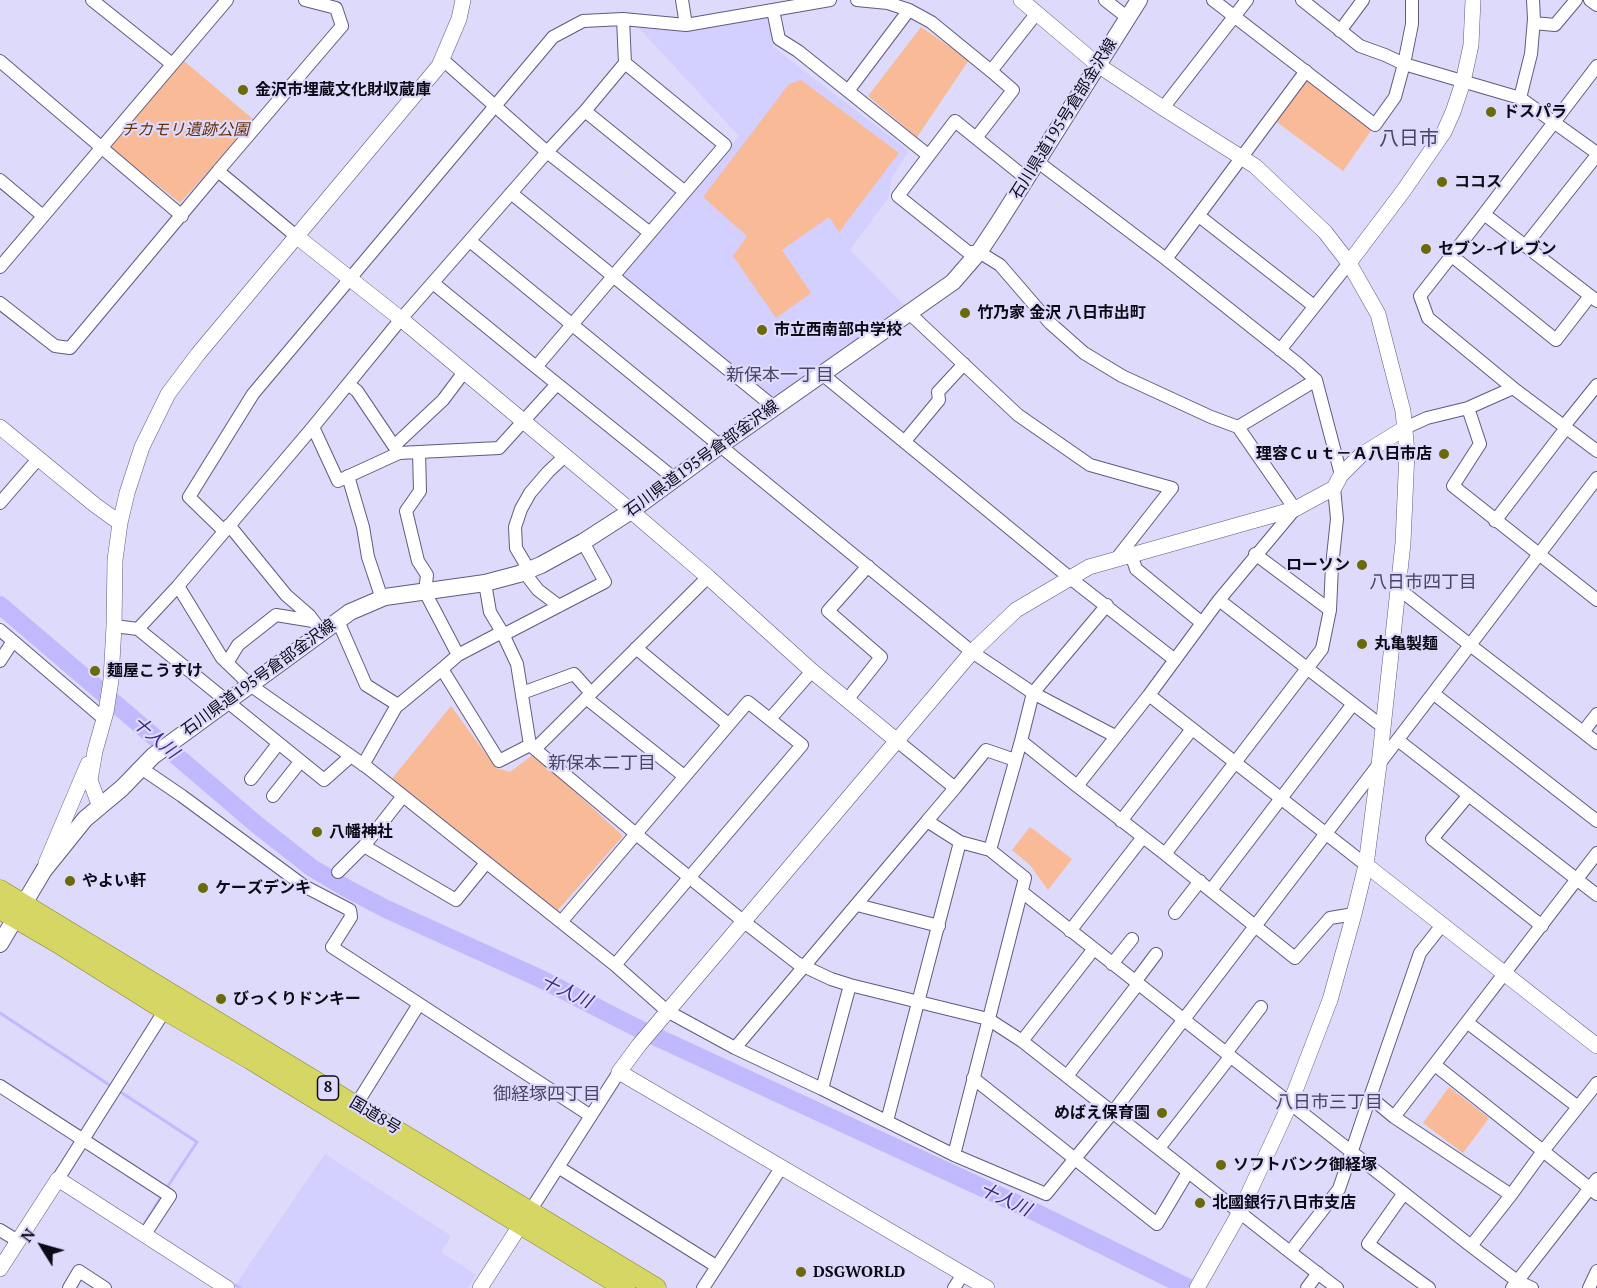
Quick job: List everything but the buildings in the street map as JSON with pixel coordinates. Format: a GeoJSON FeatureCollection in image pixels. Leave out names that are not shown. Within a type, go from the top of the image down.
{"type":"FeatureCollection","features":[{"type":"Feature","properties":{"kind":"highway","name":"国道8号"},"geometry":{"type":"LineString","coordinates":[[0,890],[14,911],[165,1010],[526,1218],[656,1288]]}},
{"type":"Feature","properties":{"kind":"highway","name":"国道8号"},"geometry":{"type":"LineString","coordinates":[[14,911],[356,1105],[526,1218],[625,1288]]}},
{"type":"Feature","properties":{"kind":"main road","name":"石川県道195号倉部金沢線"},"geometry":{"type":"LineString","coordinates":[[147,762],[174,740],[228,703],[317,626],[338,621],[350,612],[382,599],[486,584],[526,571],[583,542],[631,511],[720,445],[953,282],[979,252],[1139,0]]}},
{"type":"Feature","properties":{"kind":"main road"},"geometry":{"type":"LineString","coordinates":[[0,944],[14,911],[72,832],[122,788],[147,762]]}},
{"type":"Feature","properties":{"kind":"street"},"geometry":{"type":"LineString","coordinates":[[92,0],[172,64]]}},
{"type":"Feature","properties":{"kind":"street"},"geometry":{"type":"LineString","coordinates":[[0,267],[227,0]]}},
{"type":"Feature","properties":{"kind":"street"},"geometry":{"type":"LineString","coordinates":[[0,303],[55,345],[70,348],[342,26],[336,9],[305,0]]}},
{"type":"Feature","properties":{"kind":"street"},"geometry":{"type":"LineString","coordinates":[[100,807],[90,780],[111,680],[115,560],[127,493],[142,447],[168,394],[198,354],[443,60],[459,20],[463,0]]}},
{"type":"Feature","properties":{"kind":"street"},"geometry":{"type":"LineString","coordinates":[[682,0],[686,25]]}},
{"type":"Feature","properties":{"kind":"street"},"geometry":{"type":"LineString","coordinates":[[317,626],[286,595],[227,528],[189,497],[253,394],[553,37],[583,21],[623,19],[686,25],[830,0]]}},
{"type":"Feature","properties":{"kind":"street"},"geometry":{"type":"LineString","coordinates":[[857,0],[888,3],[909,10],[931,22],[1013,90],[976,138]]}},
{"type":"Feature","properties":{"kind":"street"},"geometry":{"type":"LineString","coordinates":[[1105,0],[1128,18]]}},
{"type":"Feature","properties":{"kind":"street"},"geometry":{"type":"LineString","coordinates":[[1213,0],[1375,125],[1395,97],[1412,24],[1412,0]]}},
{"type":"Feature","properties":{"kind":"street"},"geometry":{"type":"LineString","coordinates":[[1163,108],[1247,0]]}},
{"type":"Feature","properties":{"kind":"street"},"geometry":{"type":"LineString","coordinates":[[1302,0],[1360,46],[1404,64],[1520,98],[1597,154],[1525,246]]}},
{"type":"Feature","properties":{"kind":"street"},"geometry":{"type":"LineString","coordinates":[[1340,31],[1363,0]]}},
{"type":"Feature","properties":{"kind":"street"},"geometry":{"type":"LineString","coordinates":[[1280,350],[1404,190],[1444,132],[1463,82],[1471,45],[1473,0]]}},
{"type":"Feature","properties":{"kind":"street"},"geometry":{"type":"LineString","coordinates":[[1520,98],[1531,54],[1534,23],[1533,0]]}},
{"type":"Feature","properties":{"kind":"street"},"geometry":{"type":"LineString","coordinates":[[1534,23],[1555,24],[1576,0]]}},
{"type":"Feature","properties":{"kind":"street"},"geometry":{"type":"LineString","coordinates":[[1590,0],[1597,5]]}},
{"type":"Feature","properties":{"kind":"street"},"geometry":{"type":"LineString","coordinates":[[1024,1],[1036,14],[1098,65],[1243,158],[1272,181],[1324,232],[1348,263],[1378,314],[1405,428],[1406,482],[1399,589],[1366,865],[1330,1000],[1290,1104],[1240,1212],[1201,1282]]}},
{"type":"Feature","properties":{"kind":"street"},"geometry":{"type":"LineString","coordinates":[[773,10],[779,39],[928,154]]}},
{"type":"Feature","properties":{"kind":"street"},"geometry":{"type":"LineString","coordinates":[[848,91],[909,10]]}},
{"type":"Feature","properties":{"kind":"street"},"geometry":{"type":"LineString","coordinates":[[991,71],[1036,14]]}},
{"type":"Feature","properties":{"kind":"street"},"geometry":{"type":"LineString","coordinates":[[138,629],[178,586],[313,427],[401,319],[625,63],[623,19]]}},
{"type":"Feature","properties":{"kind":"street"},"geometry":{"type":"LineString","coordinates":[[443,60],[547,152],[650,233]]}},
{"type":"Feature","properties":{"kind":"street"},"geometry":{"type":"LineString","coordinates":[[0,61],[182,216]]}},
{"type":"Feature","properties":{"kind":"street"},"geometry":{"type":"LineString","coordinates":[[536,368],[725,145],[625,63]]}},
{"type":"Feature","properties":{"kind":"street"},"geometry":{"type":"LineString","coordinates":[[1597,66],[1593,80],[1555,122],[1420,296],[1428,318],[1513,388],[1597,451]]}},
{"type":"Feature","properties":{"kind":"street"},"geometry":{"type":"LineString","coordinates":[[1166,259],[1306,71]]}},
{"type":"Feature","properties":{"kind":"street"},"geometry":{"type":"LineString","coordinates":[[585,111],[685,192]]}},
{"type":"Feature","properties":{"kind":"street"},"geometry":{"type":"LineString","coordinates":[[1027,179],[955,121],[898,196],[968,252],[979,252],[1000,265],[1050,323],[1084,353],[1122,376],[1210,417],[1238,427],[1295,509]]}},
{"type":"Feature","properties":{"kind":"street"},"geometry":{"type":"LineString","coordinates":[[1038,162],[1166,259],[1316,380],[1338,481],[1330,610],[1322,649],[1164,854]]}},
{"type":"Feature","properties":{"kind":"street"},"geometry":{"type":"LineString","coordinates":[[218,171],[566,456],[708,577],[812,671],[955,788]]}},
{"type":"Feature","properties":{"kind":"street"},"geometry":{"type":"LineString","coordinates":[[0,180],[43,216]]}},
{"type":"Feature","properties":{"kind":"street"},"geometry":{"type":"LineString","coordinates":[[511,194],[774,407]]}},
{"type":"Feature","properties":{"kind":"street"},"geometry":{"type":"LineString","coordinates":[[1452,256],[1556,340],[1594,298],[1484,214]]}},
{"type":"Feature","properties":{"kind":"street"},"geometry":{"type":"LineString","coordinates":[[1199,216],[1314,306]]}},
{"type":"Feature","properties":{"kind":"street"},"geometry":{"type":"LineString","coordinates":[[470,241],[972,652],[1033,693],[1115,736]]}},
{"type":"Feature","properties":{"kind":"street"},"geometry":{"type":"LineString","coordinates":[[433,283],[675,479]]}},
{"type":"Feature","properties":{"kind":"street"},"geometry":{"type":"LineString","coordinates":[[908,312],[1018,415],[1090,465],[1172,488],[1124,556]]}},
{"type":"Feature","properties":{"kind":"street"},"geometry":{"type":"LineString","coordinates":[[905,441],[939,400],[938,392],[964,364]]}},
{"type":"Feature","properties":{"kind":"street"},"geometry":{"type":"LineString","coordinates":[[313,427],[338,481],[397,450],[443,400],[464,372]]}},
{"type":"Feature","properties":{"kind":"street"},"geometry":{"type":"LineString","coordinates":[[822,374],[1070,578],[1175,660]]}},
{"type":"Feature","properties":{"kind":"street"},"geometry":{"type":"LineString","coordinates":[[1238,427],[1316,380]]}},
{"type":"Feature","properties":{"kind":"street"},"geometry":{"type":"LineString","coordinates":[[348,384],[357,391],[397,450]]}},
{"type":"Feature","properties":{"kind":"street"},"geometry":{"type":"LineString","coordinates":[[397,450],[419,452],[499,448],[557,384]]}},
{"type":"Feature","properties":{"kind":"street"},"geometry":{"type":"LineString","coordinates":[[1495,520],[1597,385]]}},
{"type":"Feature","properties":{"kind":"street"},"geometry":{"type":"LineString","coordinates":[[1077,786],[1255,554],[1295,509],[1338,481],[1361,455],[1405,428],[1427,418],[1468,408],[1513,388]]}},
{"type":"Feature","properties":{"kind":"street"},"geometry":{"type":"LineString","coordinates":[[1468,408],[1480,444],[1453,486],[1537,555],[1597,600]]}},
{"type":"Feature","properties":{"kind":"street"},"geometry":{"type":"LineString","coordinates":[[0,427],[120,523]]}},
{"type":"Feature","properties":{"kind":"street"},"geometry":{"type":"LineString","coordinates":[[419,452],[420,491],[406,512],[418,561],[427,575],[425,592],[458,655]]}},
{"type":"Feature","properties":{"kind":"street"},"geometry":{"type":"LineString","coordinates":[[560,606],[538,590],[526,571],[516,548],[514,527],[530,493],[566,456]]}},
{"type":"Feature","properties":{"kind":"street"},"geometry":{"type":"LineString","coordinates":[[0,503],[38,459]]}},
{"type":"Feature","properties":{"kind":"street"},"geometry":{"type":"LineString","coordinates":[[348,476],[363,527],[368,557],[382,599]]}},
{"type":"Feature","properties":{"kind":"street"},"geometry":{"type":"LineString","coordinates":[[178,586],[222,658],[250,685],[363,765],[615,965],[663,1017],[822,1089],[954,1155],[1046,1194],[1113,1112],[1399,741],[1597,478]]}},
{"type":"Feature","properties":{"kind":"street"},"geometry":{"type":"LineString","coordinates":[[480,1288],[619,1072],[639,1045],[972,652],[1016,610],[1089,567],[1295,509]]}},
{"type":"Feature","properties":{"kind":"street"},"geometry":{"type":"LineString","coordinates":[[363,765],[398,705],[458,655],[605,582],[583,542]]}},
{"type":"Feature","properties":{"kind":"street"},"geometry":{"type":"LineString","coordinates":[[1255,554],[1330,610]]}},
{"type":"Feature","properties":{"kind":"street"},"geometry":{"type":"LineString","coordinates":[[1124,556],[1136,569],[1202,623]]}},
{"type":"Feature","properties":{"kind":"street"},"geometry":{"type":"LineString","coordinates":[[847,700],[881,657],[828,610],[868,566]]}},
{"type":"Feature","properties":{"kind":"street"},"geometry":{"type":"LineString","coordinates":[[442,669],[500,761],[533,747],[708,577]]}},
{"type":"Feature","properties":{"kind":"street"},"geometry":{"type":"LineString","coordinates":[[486,584],[490,612],[517,664],[533,747],[636,834],[797,963],[850,985],[919,1000],[988,1019],[1022,1041],[1337,1288]]}},
{"type":"Feature","properties":{"kind":"street"},"geometry":{"type":"LineString","coordinates":[[1399,589],[1597,743]]}},
{"type":"Feature","properties":{"kind":"street"},"geometry":{"type":"LineString","coordinates":[[1220,600],[1383,727]]}},
{"type":"Feature","properties":{"kind":"street"},"geometry":{"type":"LineString","coordinates":[[990,850],[1033,693],[1107,605]]}},
{"type":"Feature","properties":{"kind":"street"},"geometry":{"type":"LineString","coordinates":[[227,663],[238,645],[276,615],[317,626]]}},
{"type":"Feature","properties":{"kind":"street"},"geometry":{"type":"LineString","coordinates":[[338,621],[366,685],[398,705]]}},
{"type":"Feature","properties":{"kind":"street"},"geometry":{"type":"LineString","coordinates":[[114,626],[138,629],[324,780],[351,756]]}},
{"type":"Feature","properties":{"kind":"street"},"geometry":{"type":"LineString","coordinates":[[0,630],[105,716]]}},
{"type":"Feature","properties":{"kind":"street"},"geometry":{"type":"LineString","coordinates":[[0,661],[13,640]]}},
{"type":"Feature","properties":{"kind":"street"},"geometry":{"type":"LineString","coordinates":[[636,648],[728,724]]}},
{"type":"Feature","properties":{"kind":"street"},"geometry":{"type":"LineString","coordinates":[[770,719],[812,671]]}},
{"type":"Feature","properties":{"kind":"street"},"geometry":{"type":"LineString","coordinates":[[522,693],[574,674],[589,695],[684,776]]}},
{"type":"Feature","properties":{"kind":"street"},"geometry":{"type":"LineString","coordinates":[[1434,694],[1597,821]]}},
{"type":"Feature","properties":{"kind":"street"},"geometry":{"type":"LineString","coordinates":[[1149,695],[1597,1046]]}},
{"type":"Feature","properties":{"kind":"street"},"geometry":{"type":"LineString","coordinates":[[561,922],[748,702],[770,719],[802,745],[615,965]]}},
{"type":"Feature","properties":{"kind":"street"},"geometry":{"type":"LineString","coordinates":[[1211,890],[1353,704]]}},
{"type":"Feature","properties":{"kind":"street"},"geometry":{"type":"LineString","coordinates":[[1583,732],[1597,714]]}},
{"type":"Feature","properties":{"kind":"street"},"geometry":{"type":"LineString","coordinates":[[1121,820],[1192,729]]}},
{"type":"Feature","properties":{"kind":"street"},"geometry":{"type":"LineString","coordinates":[[1021,741],[1295,958],[1330,918],[1354,914]]}},
{"type":"Feature","properties":{"kind":"street"},"geometry":{"type":"LineString","coordinates":[[1399,741],[1597,895]]}},
{"type":"Feature","properties":{"kind":"street"},"geometry":{"type":"LineString","coordinates":[[251,779],[278,744]]}},
{"type":"Feature","properties":{"kind":"street"},"geometry":{"type":"LineString","coordinates":[[735,1048],[806,967],[986,750],[1016,760]]}},
{"type":"Feature","properties":{"kind":"street"},"geometry":{"type":"LineString","coordinates":[[44,870],[83,773],[95,751]]}},
{"type":"Feature","properties":{"kind":"street"},"geometry":{"type":"LineString","coordinates":[[147,762],[182,796],[304,886],[350,910],[351,917],[332,946],[591,1116]]}},
{"type":"Feature","properties":{"kind":"street"},"geometry":{"type":"LineString","coordinates":[[273,796],[300,762]]}},
{"type":"Feature","properties":{"kind":"street"},"geometry":{"type":"LineString","coordinates":[[338,872],[364,846],[403,796]]}},
{"type":"Feature","properties":{"kind":"street"},"geometry":{"type":"LineString","coordinates":[[1468,796],[1432,839],[1542,926]]}},
{"type":"Feature","properties":{"kind":"street"},"geometry":{"type":"LineString","coordinates":[[927,821],[960,842],[990,850],[1025,878],[954,1155]]}},
{"type":"Feature","properties":{"kind":"street"},"geometry":{"type":"LineString","coordinates":[[1070,931],[1143,837]]}},
{"type":"Feature","properties":{"kind":"street"},"geometry":{"type":"LineString","coordinates":[[887,1121],[960,842]]}},
{"type":"Feature","properties":{"kind":"street"},"geometry":{"type":"LineString","coordinates":[[364,846],[456,900],[486,862]]}},
{"type":"Feature","properties":{"kind":"street"},"geometry":{"type":"LineString","coordinates":[[1394,1117],[1597,853]]}},
{"type":"Feature","properties":{"kind":"street"},"geometry":{"type":"LineString","coordinates":[[1175,913],[1200,881]]}},
{"type":"Feature","properties":{"kind":"street"},"geometry":{"type":"LineString","coordinates":[[1022,892],[1352,1151],[1471,1246],[1515,1285],[1532,1288]]}},
{"type":"Feature","properties":{"kind":"street"},"geometry":{"type":"LineString","coordinates":[[857,905],[939,926]]}},
{"type":"Feature","properties":{"kind":"street"},"geometry":{"type":"LineString","coordinates":[[1290,1252],[1339,1189],[1420,953],[1442,925]]}},
{"type":"Feature","properties":{"kind":"street"},"geometry":{"type":"LineString","coordinates":[[1112,964],[1132,939]]}},
{"type":"Feature","properties":{"kind":"street"},"geometry":{"type":"LineString","coordinates":[[1022,1041],[1093,950]]}},
{"type":"Feature","properties":{"kind":"street"},"geometry":{"type":"LineString","coordinates":[[1067,1076],[1156,954]]}},
{"type":"Feature","properties":{"kind":"street"},"geometry":{"type":"LineString","coordinates":[[822,1089],[850,985]]}},
{"type":"Feature","properties":{"kind":"street"},"geometry":{"type":"LineString","coordinates":[[356,1105],[419,1004]]}},
{"type":"Feature","properties":{"kind":"street"},"geometry":{"type":"LineString","coordinates":[[1159,1148],[1261,1007]]}},
{"type":"Feature","properties":{"kind":"street"},"geometry":{"type":"LineString","coordinates":[[0,1269],[165,1010]]}},
{"type":"Feature","properties":{"kind":"street"},"geometry":{"type":"LineString","coordinates":[[1468,1023],[1578,1107]]}},
{"type":"Feature","properties":{"kind":"street"},"geometry":{"type":"LineString","coordinates":[[1435,1065],[1543,1151],[1595,1187],[1515,1285]]}},
{"type":"Feature","properties":{"kind":"street"},"geometry":{"type":"LineString","coordinates":[[619,1072],[987,1288]]}},
{"type":"Feature","properties":{"kind":"street"},"geometry":{"type":"LineString","coordinates":[[973,1078],[1156,1224],[1188,1172]]}},
{"type":"Feature","properties":{"kind":"street"},"geometry":{"type":"LineString","coordinates":[[1471,1246],[1597,1083]]}},
{"type":"Feature","properties":{"kind":"street"},"geometry":{"type":"LineString","coordinates":[[0,1086],[170,1197],[144,1234]]}},
{"type":"Feature","properties":{"kind":"street"},"geometry":{"type":"LineString","coordinates":[[1370,1097],[1394,1117],[1511,1195]]}},
{"type":"Feature","properties":{"kind":"street"},"geometry":{"type":"LineString","coordinates":[[558,1167],[716,1266]]}},
{"type":"Feature","properties":{"kind":"street"},"geometry":{"type":"LineString","coordinates":[[703,1288],[781,1168]]}},
{"type":"Feature","properties":{"kind":"street"},"geometry":{"type":"LineString","coordinates":[[58,1179],[227,1288]]}},
{"type":"Feature","properties":{"kind":"street"},"geometry":{"type":"LineString","coordinates":[[1404,1193],[1368,1244],[1429,1288]]}},
{"type":"Feature","properties":{"kind":"street"},"geometry":{"type":"LineString","coordinates":[[0,1230],[18,1241]]}},
{"type":"Feature","properties":{"kind":"street"},"geometry":{"type":"LineString","coordinates":[[69,1288],[79,1271],[105,1288]]}},
{"type":"Feature","properties":{"kind":"street"},"geometry":{"type":"LineString","coordinates":[[1589,1288],[1597,1271]]}},
{"type":"Feature","properties":{"kind":"street"},"geometry":{"type":"LineString","coordinates":[[1307,1288],[1318,1273]]}},
{"type":"Feature","properties":{"kind":"street"},"geometry":{"type":"LineString","coordinates":[[954,1288],[963,1274]]}},
{"type":"Feature","properties":{"kind":"shaded area"},"geometry":{"type":"Polygon","coordinates":[[[765,16],[769,20],[773,47],[909,151],[892,177],[888,198],[850,250],[904,305],[773,399],[621,277],[739,136],[637,26],[682,30],[765,16]]]}},
{"type":"Feature","properties":{"kind":"shaded area"},"geometry":{"type":"Polygon","coordinates":[[[325,1154],[451,1236],[441,1252],[476,1275],[468,1288],[241,1288],[236,1284],[325,1154]]]}},
{"type":"Feature","properties":{"kind":"green space"},"geometry":{"type":"Polygon","coordinates":[[[921,27],[969,60],[917,137],[868,96],[921,27]]]}},
{"type":"Feature","properties":{"kind":"green space","name":"チカモリ遺跡公園"},"geometry":{"type":"Polygon","coordinates":[[[184,61],[254,120],[180,203],[110,147],[184,61]]]}},
{"type":"Feature","properties":{"kind":"green space"},"geometry":{"type":"Polygon","coordinates":[[[1307,77],[1375,125],[1343,171],[1274,120],[1307,77]]]}},
{"type":"Feature","properties":{"kind":"green space"},"geometry":{"type":"Polygon","coordinates":[[[801,80],[899,153],[839,232],[829,217],[782,250],[811,293],[776,318],[733,256],[747,236],[703,197],[789,84],[801,80]]]}},
{"type":"Feature","properties":{"kind":"green space"},"geometry":{"type":"Polygon","coordinates":[[[451,706],[496,768],[510,772],[534,754],[623,836],[557,911],[390,781],[451,706]]]}},
{"type":"Feature","properties":{"kind":"green space"},"geometry":{"type":"Polygon","coordinates":[[[1030,827],[1072,859],[1048,890],[1030,865],[1012,850],[1030,827]]]}},
{"type":"Feature","properties":{"kind":"green space"},"geometry":{"type":"Polygon","coordinates":[[[1449,1087],[1489,1118],[1463,1153],[1423,1123],[1449,1087]]]}},
{"type":"Feature","properties":{"kind":"waterway","name":"十人川"},"geometry":{"type":"LineString","coordinates":[[0,605],[256,824],[312,868],[346,888],[386,909],[539,978],[639,1029],[1037,1213],[1189,1288]]}},
{"type":"Feature","properties":{"kind":"waterway"},"geometry":{"type":"LineString","coordinates":[[0,1013],[111,1086]]}},
{"type":"Feature","properties":{"kind":"waterway"},"geometry":{"type":"LineString","coordinates":[[119,1091],[197,1142],[166,1189]]}},
{"type":"Feature","properties":{"kind":"waterway"},"geometry":{"type":"LineString","coordinates":[[144,1224],[161,1197]]}},
{"type":"Feature","properties":{"kind":"waterway"},"geometry":{"type":"LineString","coordinates":[[235,1285],[240,1288]]}},
{"type":"Feature","properties":{"kind":"place","name":"金沢市埋蔵文化財収蔵庫"},"geometry":{"type":"Point","coordinates":[243,90]}},
{"type":"Feature","properties":{"kind":"place","name":"ドスパラ"},"geometry":{"type":"Point","coordinates":[1491,112]}},
{"type":"Feature","properties":{"kind":"place","name":"ココス"},"geometry":{"type":"Point","coordinates":[1442,182]}},
{"type":"Feature","properties":{"kind":"place","name":"セブン-イレブン"},"geometry":{"type":"Point","coordinates":[1426,249]}},
{"type":"Feature","properties":{"kind":"place","name":"竹乃家 金沢 八日市出町"},"geometry":{"type":"Point","coordinates":[965,313]}},
{"type":"Feature","properties":{"kind":"place","name":"市立西南部中学校"},"geometry":{"type":"Point","coordinates":[762,330]}},
{"type":"Feature","properties":{"kind":"place","name":"理容Ｃｕｔ－Ａ八日市店"},"geometry":{"type":"Point","coordinates":[1444,454]}},
{"type":"Feature","properties":{"kind":"place","name":"ローソン"},"geometry":{"type":"Point","coordinates":[1362,565]}},
{"type":"Feature","properties":{"kind":"place","name":"丸亀製麺"},"geometry":{"type":"Point","coordinates":[1362,644]}},
{"type":"Feature","properties":{"kind":"place","name":"麺屋こうすけ"},"geometry":{"type":"Point","coordinates":[95,671]}},
{"type":"Feature","properties":{"kind":"place","name":"八幡神社"},"geometry":{"type":"Point","coordinates":[317,832]}},
{"type":"Feature","properties":{"kind":"place","name":"やよい軒"},"geometry":{"type":"Point","coordinates":[70,881]}},
{"type":"Feature","properties":{"kind":"place","name":"ケーズデンキ"},"geometry":{"type":"Point","coordinates":[203,888]}},
{"type":"Feature","properties":{"kind":"place","name":"びっくりドンキー"},"geometry":{"type":"Point","coordinates":[221,999]}},
{"type":"Feature","properties":{"kind":"place","name":"めばえ保育園"},"geometry":{"type":"Point","coordinates":[1162,1113]}},
{"type":"Feature","properties":{"kind":"place","name":"ソフトバンク御経塚"},"geometry":{"type":"Point","coordinates":[1221,1165]}},
{"type":"Feature","properties":{"kind":"place","name":"北國銀行八日市支店"},"geometry":{"type":"Point","coordinates":[1200,1203]}},
{"type":"Feature","properties":{"kind":"place","name":"DSGWORLD"},"geometry":{"type":"Point","coordinates":[801,1272]}},
{"type":"Feature","properties":{"kind":"district","name":"八日市"},"geometry":{"type":"Point","coordinates":[1409,139]}},
{"type":"Feature","properties":{"kind":"district","name":"新保本一丁目"},"geometry":{"type":"Point","coordinates":[780,376]}},
{"type":"Feature","properties":{"kind":"district","name":"八日市四丁目"},"geometry":{"type":"Point","coordinates":[1423,583]}},
{"type":"Feature","properties":{"kind":"district","name":"新保本二丁目"},"geometry":{"type":"Point","coordinates":[602,764]}},
{"type":"Feature","properties":{"kind":"district","name":"御経塚四丁目"},"geometry":{"type":"Point","coordinates":[547,1095]}},
{"type":"Feature","properties":{"kind":"district","name":"八日市三丁目"},"geometry":{"type":"Point","coordinates":[1329,1103]}}]}
